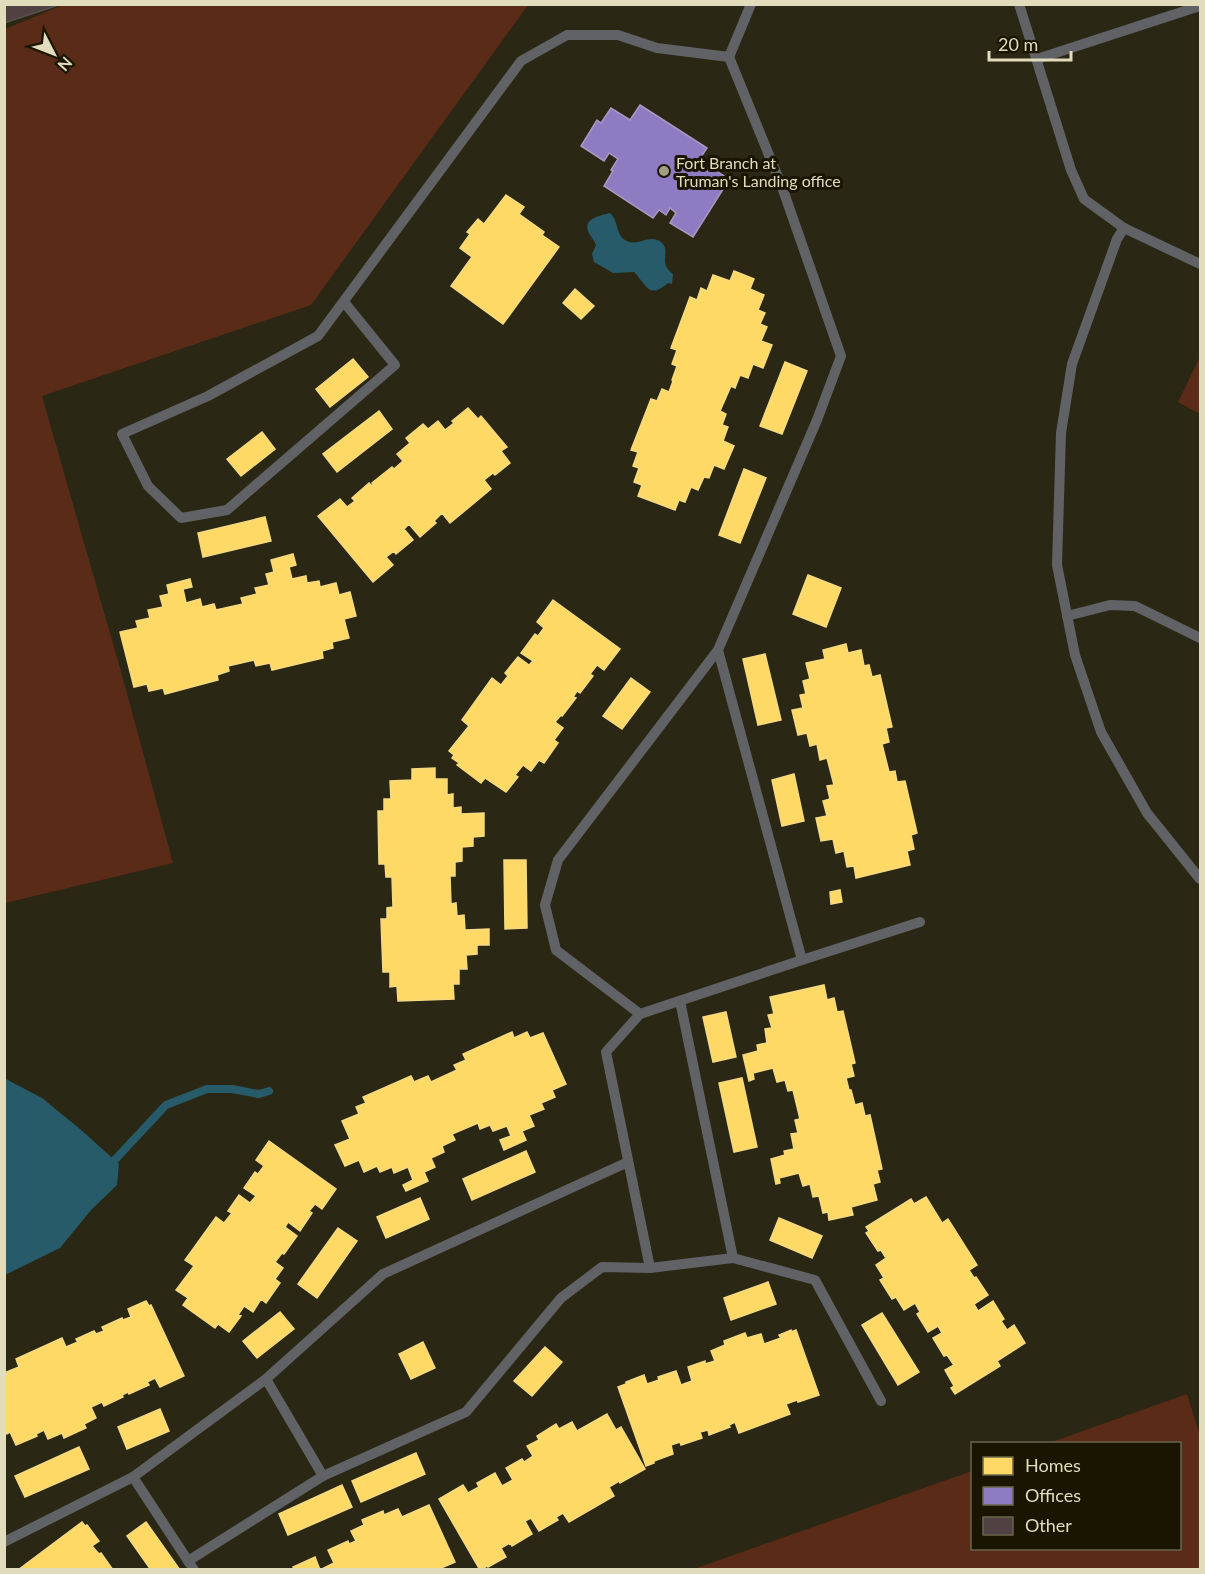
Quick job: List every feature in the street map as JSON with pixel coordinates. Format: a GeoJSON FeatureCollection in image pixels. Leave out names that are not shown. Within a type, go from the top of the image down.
{"type":"FeatureCollection","features":[{"type":"Feature","properties":{"kind":"lane"},"geometry":{"type":"LineString","coordinates":[[640,1014],[556,950],[545,905],[558,860],[718,650],[817,420],[841,356],[782,187],[729,57],[751,4]]}},
{"type":"Feature","properties":{"kind":"lane"},"geometry":{"type":"LineString","coordinates":[[1019,4],[1071,170],[1084,199],[1124,228],[1200,264]]}},
{"type":"Feature","properties":{"kind":"lane"},"geometry":{"type":"LineString","coordinates":[[1036,59],[1200,6]]}},
{"type":"Feature","properties":{"kind":"lane"},"geometry":{"type":"LineString","coordinates":[[344,302],[395,365],[227,510],[181,518],[148,486],[123,434],[208,396],[318,336],[521,61],[567,35],[618,35],[657,48],[729,57]]}},
{"type":"Feature","properties":{"kind":"lane"},"geometry":{"type":"LineString","coordinates":[[1124,228],[1117,239],[1072,364],[1061,433],[1057,565],[1075,655],[1101,732],[1148,813],[1200,879]]}},
{"type":"Feature","properties":{"kind":"lane"},"geometry":{"type":"LineString","coordinates":[[1067,616],[1110,605],[1135,606],[1200,638]]}},
{"type":"Feature","properties":{"kind":"lane"},"geometry":{"type":"LineString","coordinates":[[718,650],[802,960]]}},
{"type":"Feature","properties":{"kind":"lane"},"geometry":{"type":"LineString","coordinates":[[650,1269],[606,1052],[640,1014],[920,922]]}},
{"type":"Feature","properties":{"kind":"lane"},"geometry":{"type":"LineString","coordinates":[[680,1001],[733,1258]]}},
{"type":"Feature","properties":{"kind":"lane"},"geometry":{"type":"LineString","coordinates":[[4,1542],[133,1477],[266,1380],[383,1274],[628,1162]]}},
{"type":"Feature","properties":{"kind":"lane"},"geometry":{"type":"LineString","coordinates":[[133,1477],[191,1565],[323,1476],[466,1412],[561,1298],[602,1267],[650,1269],[733,1258],[815,1280],[881,1401]]}},
{"type":"Feature","properties":{"kind":"lane"},"geometry":{"type":"LineString","coordinates":[[266,1380],[323,1476]]}},
{"type":"Feature","properties":{"kind":"shaded area"},"geometry":{"type":"Polygon","coordinates":[[[63,5],[528,5],[311,305],[42,396],[173,863],[5,903],[5,29],[63,5]]]}},
{"type":"Feature","properties":{"kind":"shaded area"},"geometry":{"type":"Polygon","coordinates":[[[1200,357],[1200,414],[1178,402],[1200,357]]]}},
{"type":"Feature","properties":{"kind":"shaded area"},"geometry":{"type":"Polygon","coordinates":[[[1187,1394],[1200,1435],[1200,1569],[694,1569],[971,1471],[971,1550],[1181,1550],[1181,1442],[1052,1442],[1187,1394]]]}},
{"type":"Feature","properties":{"kind":"water"},"geometry":{"type":"Polygon","coordinates":[[[610,213],[625,240],[634,242],[652,239],[661,242],[665,249],[666,266],[673,274],[672,284],[668,283],[656,290],[648,289],[634,272],[613,273],[594,262],[592,254],[596,245],[588,231],[588,223],[594,218],[610,213]]]}},
{"type":"Feature","properties":{"kind":"water"},"geometry":{"type":"Polygon","coordinates":[[[4,1078],[42,1098],[119,1164],[117,1185],[91,1210],[60,1248],[5,1275],[4,1078]]]}},
{"type":"Feature","properties":{"kind":"building: Homes"},"geometry":{"type":"Polygon","coordinates":[[[506,195],[524,207],[519,214],[544,232],[542,235],[559,247],[503,324],[451,286],[472,257],[460,248],[470,234],[467,232],[478,219],[484,224],[506,195]]]}},
{"type":"Feature","properties":{"kind":"building: Homes"},"geometry":{"type":"Polygon","coordinates":[[[734,271],[754,279],[750,289],[764,295],[758,310],[765,313],[760,324],[767,327],[761,341],[772,345],[763,368],[753,364],[748,378],[740,375],[735,388],[731,386],[720,411],[726,414],[722,425],[728,427],[723,441],[734,446],[724,469],[714,465],[709,478],[704,477],[698,490],[691,487],[685,502],[679,500],[675,510],[638,496],[642,485],[634,482],[639,468],[633,466],[638,452],[631,450],[651,399],[657,401],[662,389],[669,392],[677,366],[672,364],[677,350],[671,348],[690,297],[697,300],[701,288],[707,291],[713,275],[730,281],[734,271]]]}},
{"type":"Feature","properties":{"kind":"building: Homes"},"geometry":{"type":"Polygon","coordinates":[[[575,289],[594,306],[581,319],[563,303],[575,289]]]}},
{"type":"Feature","properties":{"kind":"building: Homes"},"geometry":{"type":"Polygon","coordinates":[[[353,359],[368,377],[330,407],[316,389],[353,359]]]}},
{"type":"Feature","properties":{"kind":"building: Homes"},"geometry":{"type":"Polygon","coordinates":[[[785,362],[807,371],[782,434],[760,426],[785,362]]]}},
{"type":"Feature","properties":{"kind":"building: Homes"},"geometry":{"type":"Polygon","coordinates":[[[468,408],[478,419],[481,416],[507,447],[501,451],[510,463],[495,475],[493,473],[484,480],[491,489],[450,523],[442,513],[434,521],[436,523],[420,537],[409,524],[404,529],[413,540],[396,554],[394,551],[386,557],[393,565],[373,582],[318,516],[340,499],[347,507],[355,501],[352,498],[369,483],[372,486],[372,483],[392,467],[394,469],[403,461],[397,454],[410,443],[406,438],[423,424],[428,429],[438,421],[445,430],[468,408]]]}},
{"type":"Feature","properties":{"kind":"building: Homes"},"geometry":{"type":"Polygon","coordinates":[[[379,411],[392,429],[337,472],[323,454],[379,411]]]}},
{"type":"Feature","properties":{"kind":"building: Homes"},"geometry":{"type":"Polygon","coordinates":[[[262,432],[275,449],[241,476],[227,459],[262,432]]]}},
{"type":"Feature","properties":{"kind":"building: Homes"},"geometry":{"type":"Polygon","coordinates":[[[744,469],[766,478],[740,543],[719,535],[744,469]]]}},
{"type":"Feature","properties":{"kind":"building: Homes"},"geometry":{"type":"Polygon","coordinates":[[[265,517],[271,541],[203,557],[198,533],[265,517]]]}},
{"type":"Feature","properties":{"kind":"building: Homes"},"geometry":{"type":"Polygon","coordinates":[[[293,554],[296,565],[289,567],[292,579],[306,576],[307,583],[319,581],[320,587],[336,583],[339,595],[350,592],[356,616],[344,619],[349,638],[332,642],[333,648],[322,651],[323,658],[272,670],[270,663],[256,666],[254,660],[228,666],[229,671],[217,675],[218,680],[165,694],[163,688],[149,691],[147,684],[134,687],[120,632],[138,628],[136,621],[150,618],[148,610],[163,607],[160,596],[169,594],[167,585],[190,579],[192,587],[183,589],[186,603],[200,599],[202,607],[214,604],[216,610],[243,604],[241,598],[257,594],[255,588],[269,585],[266,574],[274,572],[271,560],[293,554]]]}},
{"type":"Feature","properties":{"kind":"building: Homes"},"geometry":{"type":"Polygon","coordinates":[[[808,575],[841,588],[826,627],[793,614],[808,575]]]}},
{"type":"Feature","properties":{"kind":"building: Homes"},"geometry":{"type":"Polygon","coordinates":[[[553,600],[620,649],[604,670],[597,665],[590,674],[593,676],[580,693],[577,691],[573,697],[576,698],[555,722],[563,728],[554,740],[558,743],[544,763],[539,760],[531,771],[523,765],[515,775],[518,777],[506,792],[485,778],[481,783],[457,765],[459,763],[452,758],[454,755],[449,751],[469,726],[462,720],[492,678],[501,685],[508,676],[505,673],[518,657],[529,665],[533,661],[521,653],[535,634],[538,636],[544,628],[537,622],[553,600]]]}},
{"type":"Feature","properties":{"kind":"building: Homes"},"geometry":{"type":"Polygon","coordinates":[[[846,644],[848,653],[861,650],[864,666],[869,665],[872,677],[880,675],[892,727],[886,728],[889,742],[882,744],[889,772],[895,771],[897,782],[905,781],[917,833],[911,835],[914,849],[907,851],[910,865],[856,878],[854,866],[847,867],[844,851],[836,853],[833,839],[821,841],[816,818],[827,816],[823,801],[830,799],[827,786],[834,785],[827,758],[820,760],[817,744],[810,746],[807,733],[798,735],[792,710],[803,708],[800,695],[806,694],[803,681],[810,679],[806,663],[825,659],[823,650],[846,644]]]}},
{"type":"Feature","properties":{"kind":"building: Homes"},"geometry":{"type":"Polygon","coordinates":[[[765,654],[781,720],[758,725],[743,659],[765,654]]]}},
{"type":"Feature","properties":{"kind":"building: Homes"},"geometry":{"type":"Polygon","coordinates":[[[631,678],[650,692],[622,729],[603,716],[631,678]]]}},
{"type":"Feature","properties":{"kind":"building: Homes"},"geometry":{"type":"Polygon","coordinates":[[[435,768],[435,779],[447,779],[447,795],[453,794],[453,808],[461,807],[461,814],[484,813],[484,836],[473,837],[473,846],[462,847],[462,861],[455,862],[455,876],[450,876],[451,904],[456,903],[457,916],[464,915],[465,930],[489,929],[489,945],[477,945],[477,954],[466,955],[467,969],[459,969],[459,984],[453,984],[454,999],[398,1001],[397,986],[390,987],[390,972],[383,972],[381,919],[387,919],[387,908],[393,907],[392,877],[386,877],[385,864],[379,864],[378,811],[384,811],[384,799],[391,799],[390,781],[412,780],[412,769],[435,768]]]}},
{"type":"Feature","properties":{"kind":"building: Homes"},"geometry":{"type":"Polygon","coordinates":[[[794,774],[804,821],[782,826],[772,780],[794,774]]]}},
{"type":"Feature","properties":{"kind":"building: Homes"},"geometry":{"type":"Polygon","coordinates":[[[504,860],[526,860],[527,928],[505,929],[504,860]]]}},
{"type":"Feature","properties":{"kind":"building: Homes"},"geometry":{"type":"Polygon","coordinates":[[[840,890],[842,902],[831,904],[830,892],[840,890]]]}},
{"type":"Feature","properties":{"kind":"building: Homes"},"geometry":{"type":"Polygon","coordinates":[[[824,985],[827,1000],[834,998],[837,1012],[843,1011],[855,1063],[851,1064],[854,1076],[846,1078],[855,1105],[862,1103],[865,1116],[870,1115],[882,1169],[877,1170],[880,1182],[873,1184],[877,1200],[851,1207],[853,1215],[829,1220],[828,1212],[823,1213],[819,1196],[813,1197],[810,1184],[803,1186],[799,1173],[779,1178],[780,1183],[776,1184],[771,1159],[785,1155],[784,1151],[794,1149],[791,1134],[798,1133],[795,1120],[800,1119],[793,1090],[788,1091],[785,1080],[777,1082],[773,1068],[753,1073],[754,1079],[749,1081],[743,1055],[758,1051],[757,1045],[767,1043],[765,1029],[772,1028],[768,1015],[774,1014],[770,997],[824,985]]]}},
{"type":"Feature","properties":{"kind":"building: Homes"},"geometry":{"type":"Polygon","coordinates":[[[726,1012],[736,1057],[713,1062],[703,1017],[726,1012]]]}},
{"type":"Feature","properties":{"kind":"building: Homes"},"geometry":{"type":"Polygon","coordinates":[[[512,1032],[514,1038],[527,1032],[530,1038],[543,1033],[566,1084],[552,1090],[555,1097],[541,1103],[544,1109],[529,1115],[534,1126],[522,1131],[526,1140],[504,1150],[500,1140],[511,1136],[507,1126],[493,1131],[490,1125],[480,1129],[478,1123],[452,1134],[455,1140],[442,1146],[444,1152],[431,1158],[435,1167],[424,1172],[428,1181],[406,1191],[403,1185],[413,1180],[408,1167],[394,1173],[392,1167],[380,1172],[377,1166],[364,1172],[359,1160],[345,1166],[335,1145],[350,1139],[342,1121],[359,1114],[356,1107],[366,1103],[363,1097],[411,1076],[414,1082],[428,1076],[431,1082],[457,1070],[454,1065],[466,1060],[463,1054],[512,1032]]]}},
{"type":"Feature","properties":{"kind":"building: Homes"},"geometry":{"type":"Polygon","coordinates":[[[742,1078],[757,1147],[734,1152],[719,1083],[742,1078]]]}},
{"type":"Feature","properties":{"kind":"building: Homes"},"geometry":{"type":"Polygon","coordinates":[[[269,1141],[336,1189],[322,1209],[315,1204],[309,1211],[312,1213],[300,1231],[288,1222],[285,1227],[297,1236],[275,1262],[283,1268],[275,1279],[280,1283],[266,1303],[261,1299],[253,1312],[244,1306],[238,1315],[241,1316],[229,1332],[218,1324],[215,1328],[183,1305],[188,1298],[176,1290],[194,1266],[185,1260],[216,1217],[224,1223],[232,1213],[228,1211],[239,1195],[250,1203],[256,1196],[244,1188],[255,1172],[258,1174],[264,1166],[256,1160],[269,1141]]]}},
{"type":"Feature","properties":{"kind":"building: Homes"},"geometry":{"type":"Polygon","coordinates":[[[526,1151],[535,1172],[472,1200],[463,1179],[526,1151]]]}},
{"type":"Feature","properties":{"kind":"building: Homes"},"geometry":{"type":"Polygon","coordinates":[[[926,1197],[942,1223],[948,1219],[977,1265],[969,1270],[988,1295],[974,1304],[978,1311],[993,1301],[1004,1319],[1001,1321],[1007,1330],[1014,1325],[1025,1343],[997,1361],[1000,1366],[955,1394],[951,1388],[954,1386],[945,1370],[954,1365],[947,1355],[944,1356],[933,1338],[942,1333],[938,1326],[928,1332],[917,1314],[920,1312],[915,1303],[904,1310],[896,1297],[892,1299],[880,1280],[884,1278],[876,1265],[886,1258],[881,1250],[878,1251],[866,1233],[869,1231],[866,1227],[911,1199],[914,1204],[926,1197]]]}},
{"type":"Feature","properties":{"kind":"building: Homes"},"geometry":{"type":"Polygon","coordinates":[[[420,1198],[429,1219],[386,1238],[377,1217],[420,1198]]]}},
{"type":"Feature","properties":{"kind":"building: Homes"},"geometry":{"type":"Polygon","coordinates":[[[779,1218],[822,1236],[812,1258],[770,1240],[779,1218]]]}},
{"type":"Feature","properties":{"kind":"building: Homes"},"geometry":{"type":"Polygon","coordinates":[[[338,1228],[357,1241],[317,1298],[298,1284],[338,1228]]]}},
{"type":"Feature","properties":{"kind":"building: Homes"},"geometry":{"type":"Polygon","coordinates":[[[768,1282],[776,1304],[731,1320],[724,1298],[768,1282]]]}},
{"type":"Feature","properties":{"kind":"building: Homes"},"geometry":{"type":"Polygon","coordinates":[[[146,1301],[149,1306],[151,1305],[184,1376],[160,1387],[155,1378],[147,1382],[149,1385],[129,1394],[128,1392],[104,1406],[102,1402],[91,1407],[96,1418],[84,1424],[86,1428],[64,1438],[62,1433],[48,1439],[44,1430],[36,1434],[37,1436],[16,1445],[10,1432],[7,1434],[4,1429],[4,1373],[19,1367],[16,1359],[62,1338],[66,1347],[78,1342],[76,1339],[94,1331],[96,1334],[104,1331],[102,1327],[122,1318],[123,1320],[131,1317],[128,1309],[146,1301]]]}},
{"type":"Feature","properties":{"kind":"building: Homes"},"geometry":{"type":"Polygon","coordinates":[[[280,1312],[294,1329],[257,1358],[243,1341],[280,1312]]]}},
{"type":"Feature","properties":{"kind":"building: Homes"},"geometry":{"type":"Polygon","coordinates":[[[882,1313],[919,1372],[898,1385],[862,1325],[882,1313]]]}},
{"type":"Feature","properties":{"kind":"building: Homes"},"geometry":{"type":"Polygon","coordinates":[[[791,1330],[791,1332],[796,1330],[819,1395],[786,1404],[790,1414],[739,1433],[735,1422],[729,1425],[730,1427],[709,1435],[708,1430],[700,1432],[702,1438],[681,1445],[680,1442],[671,1445],[673,1454],[646,1466],[618,1387],[644,1375],[647,1384],[659,1380],[658,1377],[676,1371],[681,1385],[692,1381],[688,1367],[705,1361],[705,1364],[715,1361],[711,1351],[725,1345],[724,1341],[745,1333],[747,1338],[761,1334],[764,1344],[781,1338],[779,1335],[791,1330]]]}},
{"type":"Feature","properties":{"kind":"building: Homes"},"geometry":{"type":"Polygon","coordinates":[[[423,1342],[435,1368],[411,1379],[399,1354],[423,1342]]]}},
{"type":"Feature","properties":{"kind":"building: Homes"},"geometry":{"type":"Polygon","coordinates":[[[545,1347],[562,1362],[532,1396],[514,1381],[545,1347]]]}},
{"type":"Feature","properties":{"kind":"building: Homes"},"geometry":{"type":"Polygon","coordinates":[[[160,1409],[169,1431],[127,1449],[118,1427],[160,1409]]]}},
{"type":"Feature","properties":{"kind":"building: Homes"},"geometry":{"type":"Polygon","coordinates":[[[607,1414],[616,1430],[621,1427],[645,1469],[609,1487],[614,1496],[569,1522],[563,1513],[556,1517],[558,1520],[539,1531],[531,1518],[525,1521],[532,1534],[512,1546],[510,1543],[501,1548],[506,1557],[480,1570],[439,1499],[463,1485],[468,1493],[479,1487],[477,1483],[495,1473],[502,1486],[513,1480],[506,1468],[522,1459],[524,1462],[533,1456],[527,1446],[539,1440],[537,1436],[556,1424],[559,1429],[572,1422],[577,1431],[607,1414]]]}},
{"type":"Feature","properties":{"kind":"building: Homes"},"geometry":{"type":"Polygon","coordinates":[[[79,1447],[89,1469],[25,1497],[15,1476],[79,1447]]]}},
{"type":"Feature","properties":{"kind":"building: Homes"},"geometry":{"type":"Polygon","coordinates":[[[416,1453],[425,1474],[361,1502],[352,1481],[416,1453]]]}},
{"type":"Feature","properties":{"kind":"building: Homes"},"geometry":{"type":"Polygon","coordinates":[[[342,1485],[352,1507],[288,1535],[279,1514],[342,1485]]]}},
{"type":"Feature","properties":{"kind":"building: Homes"},"geometry":{"type":"Polygon","coordinates":[[[429,1505],[455,1562],[441,1568],[442,1570],[320,1570],[334,1563],[328,1550],[348,1541],[349,1544],[356,1541],[351,1531],[364,1525],[362,1520],[383,1511],[384,1515],[398,1509],[402,1517],[429,1505]]]}},
{"type":"Feature","properties":{"kind":"building: Homes"},"geometry":{"type":"Polygon","coordinates":[[[82,1522],[99,1541],[92,1546],[99,1554],[101,1553],[113,1570],[18,1570],[82,1522]]]}},
{"type":"Feature","properties":{"kind":"building: Homes"},"geometry":{"type":"Polygon","coordinates":[[[146,1522],[180,1570],[151,1570],[127,1536],[146,1522]]]}},
{"type":"Feature","properties":{"kind":"building: Homes"},"geometry":{"type":"Polygon","coordinates":[[[315,1557],[320,1570],[295,1570],[293,1567],[315,1557]]]}},
{"type":"Feature","properties":{"kind":"building: Offices","name":"Fort Branch at Truman's Landing office"},"geometry":{"type":"Polygon","coordinates":[[[640,105],[707,148],[697,163],[724,176],[727,183],[693,237],[670,223],[676,213],[670,208],[666,215],[659,210],[653,218],[604,186],[618,159],[609,153],[604,161],[581,146],[597,120],[601,123],[611,108],[630,120],[640,105]]]}},
{"type":"Feature","properties":{"kind":"building: Other"},"geometry":{"type":"Polygon","coordinates":[[[4,4],[56,4],[56,6],[4,23],[4,4]]]}},
{"type":"Feature","properties":{"kind":"waterway"},"geometry":{"type":"LineString","coordinates":[[108,1166],[166,1105],[207,1089],[232,1089],[259,1094],[269,1091]]}},
{"type":"Feature","properties":{"kind":"place","name":"Fort Branch at Truman's Landing office"},"geometry":{"type":"Point","coordinates":[664,171]}}]}
